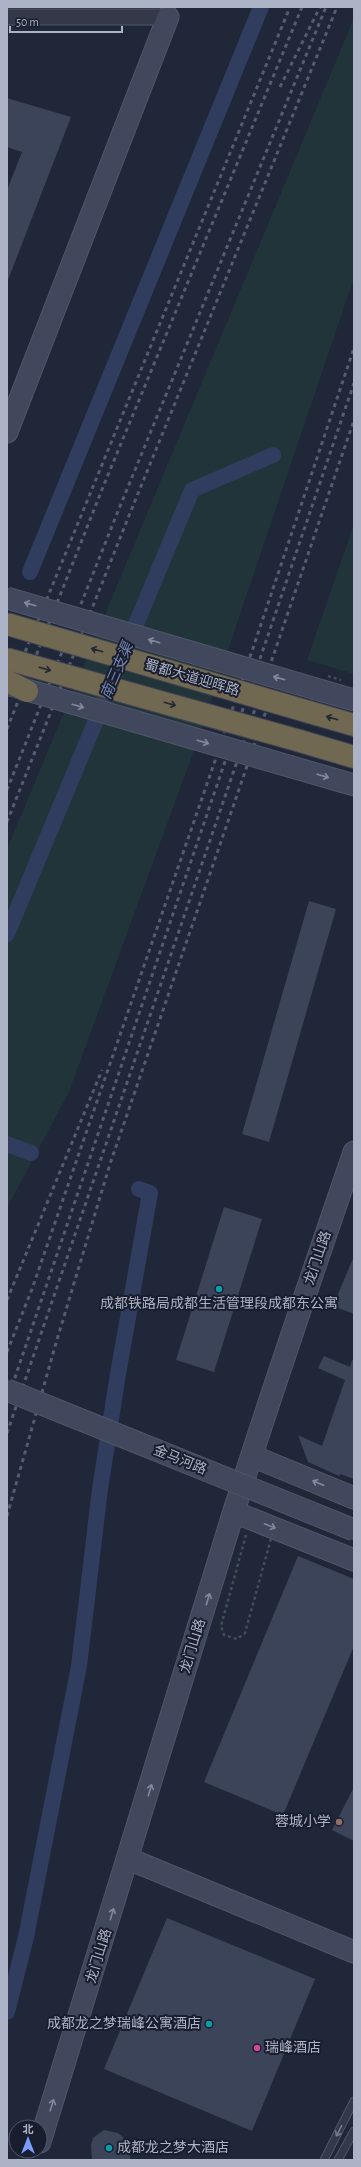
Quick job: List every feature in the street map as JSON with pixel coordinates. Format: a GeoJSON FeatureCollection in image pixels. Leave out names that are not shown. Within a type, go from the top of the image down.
{"type":"FeatureCollection","features":[{"type":"Feature","properties":{"kind":"highway","name":"蜀都大道迎晖路"},"geometry":{"type":"LineString","coordinates":[[7,624],[354,725]]}},
{"type":"Feature","properties":{"kind":"highway"},"geometry":{"type":"LineString","coordinates":[[7,659],[354,757]]}},
{"type":"Feature","properties":{"kind":"highway"},"geometry":{"type":"LineString","coordinates":[[7,681],[27,691]]}},
{"type":"Feature","properties":{"kind":"street"},"geometry":{"type":"LineString","coordinates":[[7,17],[168,16],[7,432]]}},
{"type":"Feature","properties":{"kind":"street"},"geometry":{"type":"LineString","coordinates":[[7,598],[354,700]]}},
{"type":"Feature","properties":{"kind":"street"},"geometry":{"type":"LineString","coordinates":[[7,684],[354,785]]}},
{"type":"Feature","properties":{"kind":"street","name":"龙门山路"},"geometry":{"type":"LineString","coordinates":[[47,2119],[129,1858],[234,1512],[354,1152]]}},
{"type":"Feature","properties":{"kind":"street","name":"金马河路"},"geometry":{"type":"LineString","coordinates":[[7,1390],[354,1530]]}},
{"type":"Feature","properties":{"kind":"street"},"geometry":{"type":"LineString","coordinates":[[252,1456],[354,1498]]}},
{"type":"Feature","properties":{"kind":"street"},"geometry":{"type":"LineString","coordinates":[[234,1512],[354,1560]]}},
{"type":"Feature","properties":{"kind":"street"},"geometry":{"type":"LineString","coordinates":[[129,1858],[354,1952]]}},
{"type":"Feature","properties":{"kind":"lane"},"geometry":{"type":"LineString","coordinates":[[324,2160],[354,2101]]}},
{"type":"Feature","properties":{"kind":"lane"},"geometry":{"type":"LineString","coordinates":[[338,2160],[354,2131]]}},
{"type":"Feature","properties":{"kind":"path"},"geometry":{"type":"LineString","coordinates":[[246,1535],[221,1626],[224,1635],[237,1639],[245,1633],[278,1513]]}},
{"type":"Feature","properties":{"kind":"shaded area"},"geometry":{"type":"Polygon","coordinates":[[[354,18],[354,278],[192,756],[69,1092],[7,1208],[7,849],[354,18]]]}},
{"type":"Feature","properties":{"kind":"shaded area"},"geometry":{"type":"Polygon","coordinates":[[[354,524],[354,674],[307,660],[354,524]]]}},
{"type":"Feature","properties":{"kind":"building"},"geometry":{"type":"Polygon","coordinates":[[[7,98],[71,117],[8,280],[7,190],[22,152],[7,147],[7,98]]]}},
{"type":"Feature","properties":{"kind":"building"},"geometry":{"type":"Polygon","coordinates":[[[309,901],[336,909],[269,1142],[242,1134],[309,901]]]}},
{"type":"Feature","properties":{"kind":"building","name":"成都铁路局成都生活管理段成都东公寓"},"geometry":{"type":"Polygon","coordinates":[[[224,1207],[262,1219],[214,1372],[176,1360],[224,1207]]]}},
{"type":"Feature","properties":{"kind":"building"},"geometry":{"type":"Polygon","coordinates":[[[354,1256],[354,1314],[333,1306],[354,1256]]]}},
{"type":"Feature","properties":{"kind":"building"},"geometry":{"type":"Polygon","coordinates":[[[324,1356],[350,1367],[352,1360],[354,1361],[354,1479],[340,1474],[339,1476],[308,1462],[298,1435],[322,1446],[345,1380],[318,1368],[324,1356]]]}},
{"type":"Feature","properties":{"kind":"building"},"geometry":{"type":"Polygon","coordinates":[[[298,1556],[354,1579],[354,1646],[283,1815],[204,1782],[298,1556]]]}},
{"type":"Feature","properties":{"kind":"building"},"geometry":{"type":"Polygon","coordinates":[[[354,1787],[354,1841],[332,1830],[354,1787]]]}},
{"type":"Feature","properties":{"kind":"building","name":"成都龙之梦瑞峰公寓酒店"},"geometry":{"type":"Polygon","coordinates":[[[167,1918],[315,1979],[252,2131],[104,2069],[167,1918]]]}},
{"type":"Feature","properties":{"kind":"building","name":"成都龙之梦大酒店"},"geometry":{"type":"Polygon","coordinates":[[[104,2130],[118,2133],[124,2138],[131,2160],[92,2160],[91,2145],[93,2138],[104,2130]]]}},
{"type":"Feature","properties":{"kind":"waterway"},"geometry":{"type":"LineString","coordinates":[[30,572],[261,7]]}},
{"type":"Feature","properties":{"kind":"waterway","name":"南三支渠"},"geometry":{"type":"LineString","coordinates":[[7,934],[192,490],[273,455]]}},
{"type":"Feature","properties":{"kind":"waterway"},"geometry":{"type":"LineString","coordinates":[[7,1144],[31,1153]]}},
{"type":"Feature","properties":{"kind":"waterway"},"geometry":{"type":"LineString","coordinates":[[7,2012],[26,1937],[79,1666],[100,1489],[118,1374],[150,1193],[139,1189]]}},
{"type":"Feature","properties":{"kind":"railway"},"geometry":{"type":"LineString","coordinates":[[7,696],[290,7]]}},
{"type":"Feature","properties":{"kind":"railway"},"geometry":{"type":"LineString","coordinates":[[7,729],[103,487],[302,7]]}},
{"type":"Feature","properties":{"kind":"railway"},"geometry":{"type":"LineString","coordinates":[[280,87],[320,7]]}},
{"type":"Feature","properties":{"kind":"railway"},"geometry":{"type":"LineString","coordinates":[[7,790],[116,516],[326,7]]}},
{"type":"Feature","properties":{"kind":"railway"},"geometry":{"type":"LineString","coordinates":[[7,822],[128,518],[337,7]]}},
{"type":"Feature","properties":{"kind":"railway"},"geometry":{"type":"LineString","coordinates":[[7,1352],[32,1289],[217,755],[354,348]]}},
{"type":"Feature","properties":{"kind":"railway"},"geometry":{"type":"LineString","coordinates":[[7,1401],[354,383]]}},
{"type":"Feature","properties":{"kind":"railway"},"geometry":{"type":"LineString","coordinates":[[7,1433],[354,420]]}},
{"type":"Feature","properties":{"kind":"railway"},"geometry":{"type":"LineString","coordinates":[[7,1516],[56,1343],[110,1164],[277,679]]}},
{"type":"Feature","properties":{"kind":"railway"},"geometry":{"type":"LineString","coordinates":[[7,1300],[102,1070]]}},
{"type":"Feature","properties":{"kind":"place","name":"成都铁路局成都生活管理段成都东公寓"},"geometry":{"type":"Point","coordinates":[219,1289]}},
{"type":"Feature","properties":{"kind":"place","name":"蓉城小学"},"geometry":{"type":"Point","coordinates":[339,1822]}},
{"type":"Feature","properties":{"kind":"place","name":"成都龙之梦瑞峰公寓酒店"},"geometry":{"type":"Point","coordinates":[209,2024]}},
{"type":"Feature","properties":{"kind":"place","name":"瑞峰酒店"},"geometry":{"type":"Point","coordinates":[257,2048]}},
{"type":"Feature","properties":{"kind":"place","name":"成都龙之梦大酒店"},"geometry":{"type":"Point","coordinates":[109,2148]}}]}
